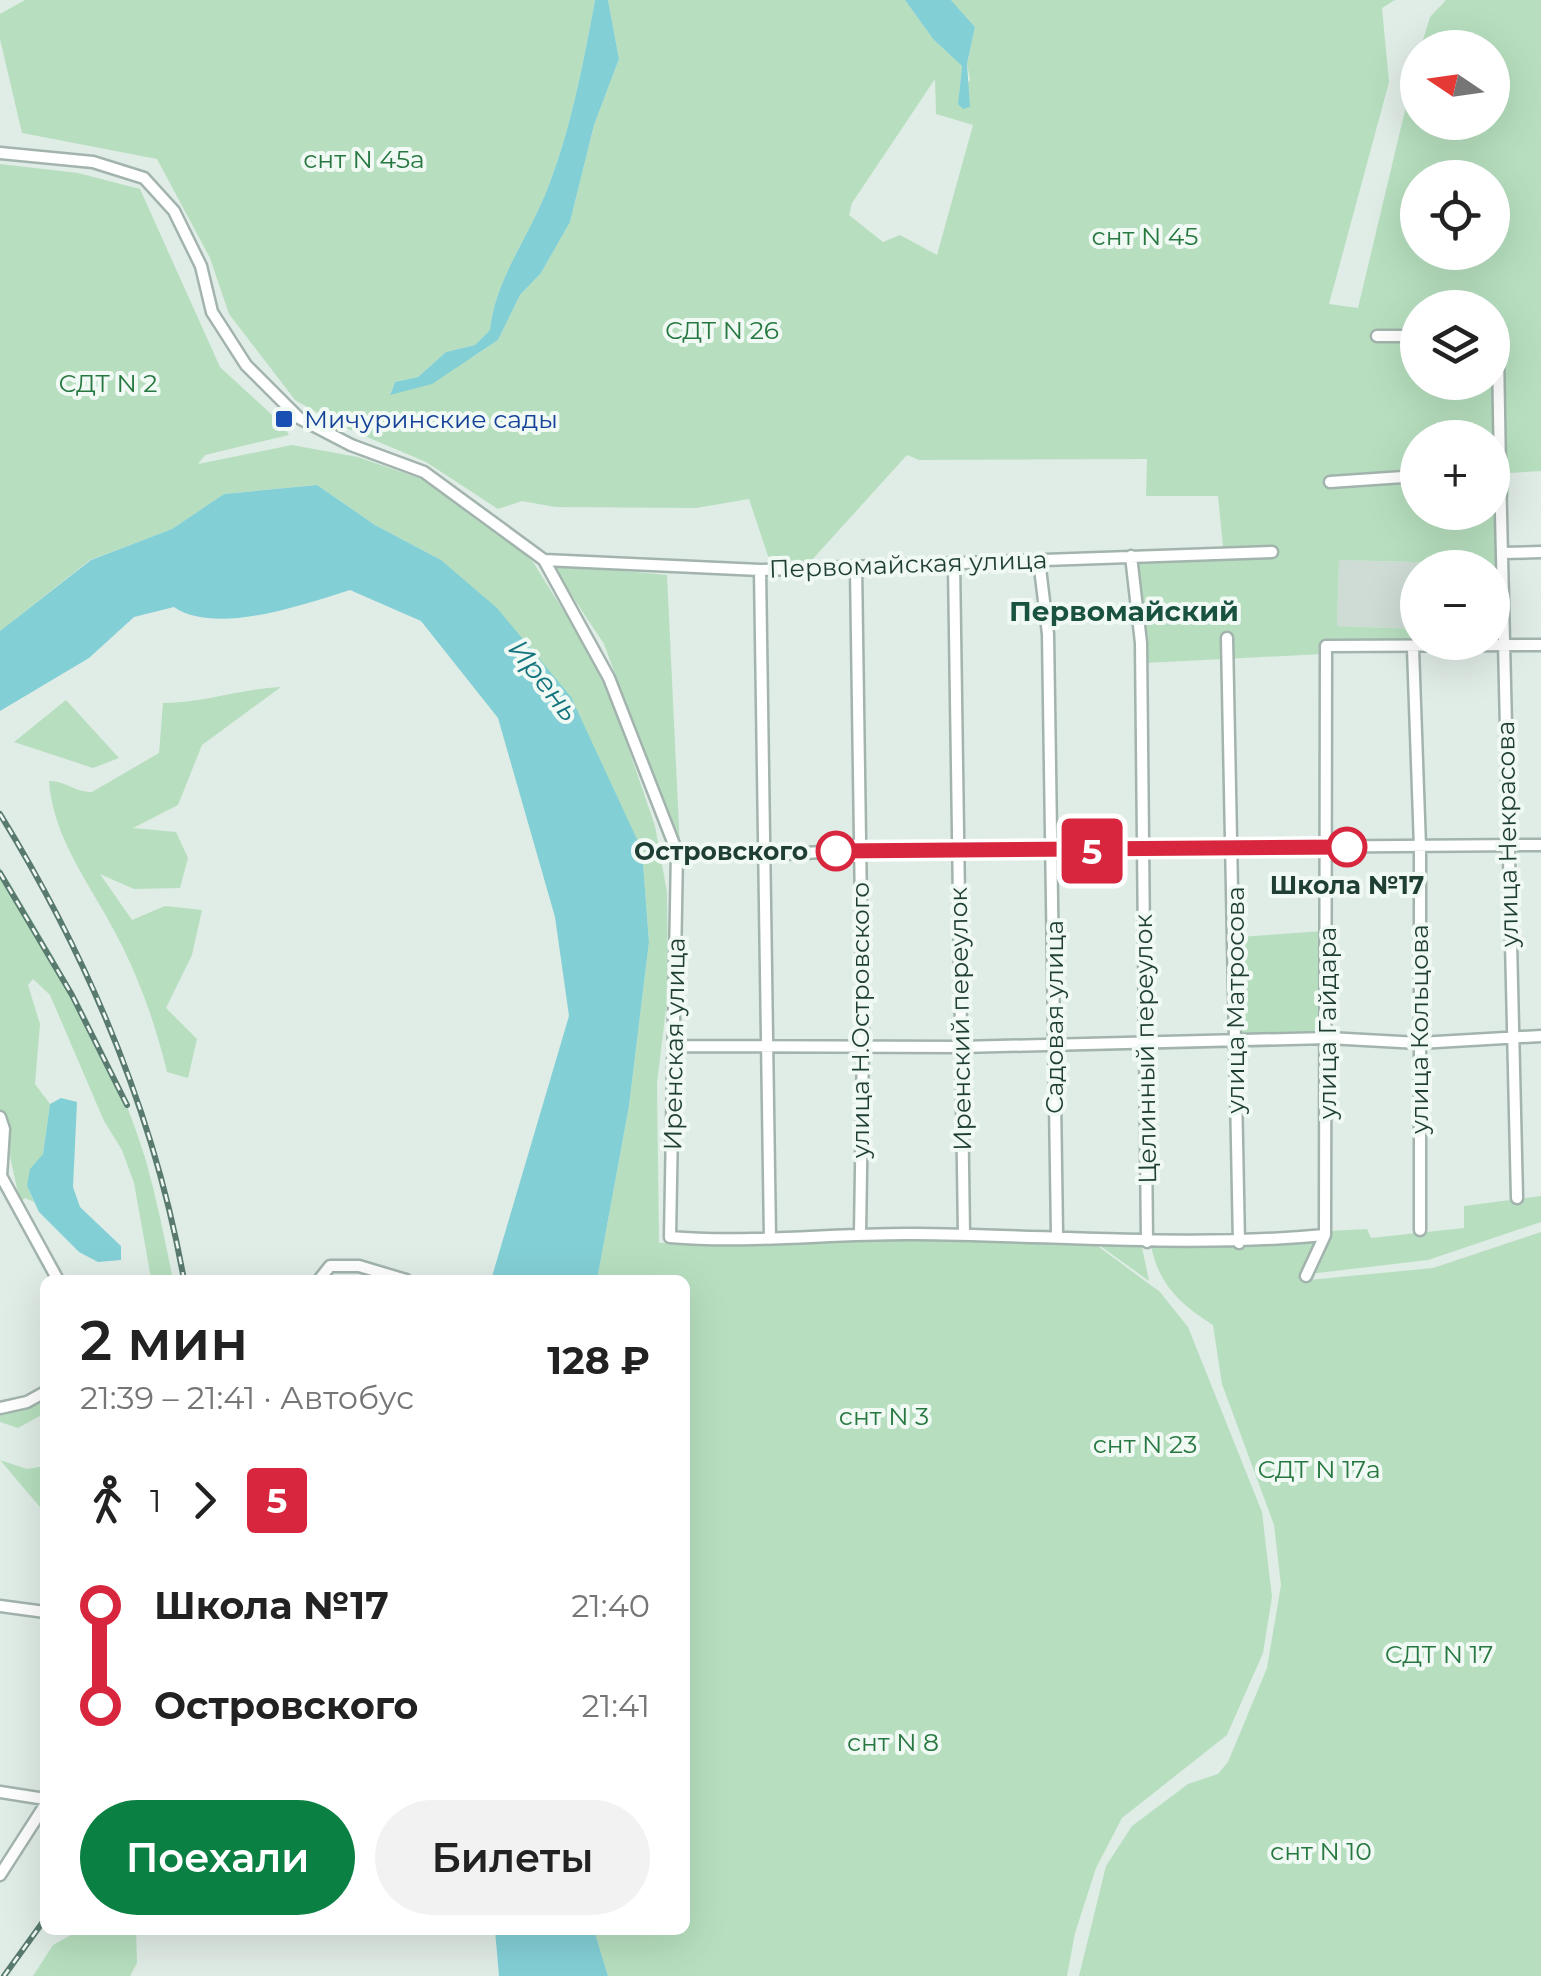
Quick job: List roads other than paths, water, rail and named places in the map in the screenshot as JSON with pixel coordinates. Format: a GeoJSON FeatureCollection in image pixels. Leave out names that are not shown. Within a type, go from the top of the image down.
{"type":"FeatureCollection","features":[{"type":"Feature","properties":{"kind":"street"},"geometry":{"type":"LineString","coordinates":[[0,153],[93,162],[144,178],[174,211],[201,266],[212,312],[229,339],[246,365],[299,418],[351,445],[424,472],[544,560],[609,678],[678,852],[767,855],[859,850],[1541,845]]}},
{"type":"Feature","properties":{"kind":"street"},"geometry":{"type":"LineString","coordinates":[[1376,336],[1400,336]]}},
{"type":"Feature","properties":{"kind":"street"},"geometry":{"type":"LineString","coordinates":[[1330,482],[1400,477]]}},
{"type":"Feature","properties":{"kind":"street","name":"Первомайская улица"},"geometry":{"type":"LineString","coordinates":[[544,560],[760,570],[1272,552]]}},
{"type":"Feature","properties":{"kind":"street"},"geometry":{"type":"LineString","coordinates":[[1510,553],[1541,552]]}},
{"type":"Feature","properties":{"kind":"street","name":"Целинный переулок"},"geometry":{"type":"LineString","coordinates":[[1131,556],[1141,643],[1148,1242]]}},
{"type":"Feature","properties":{"kind":"street","name":"Садовая улица"},"geometry":{"type":"LineString","coordinates":[[1039,560],[1048,634],[1056,1234]]}},
{"type":"Feature","properties":{"kind":"street","name":"Иренский переулок"},"geometry":{"type":"LineString","coordinates":[[954,564],[964,1234]]}},
{"type":"Feature","properties":{"kind":"street","name":"улица Н.Островского"},"geometry":{"type":"LineString","coordinates":[[856,566],[863,1044],[860,1233]]}},
{"type":"Feature","properties":{"kind":"street"},"geometry":{"type":"LineString","coordinates":[[760,570],[770,1239],[860,1233],[1056,1234],[1148,1242],[1239,1243],[1325,1235]]}},
{"type":"Feature","properties":{"kind":"street","name":"улица Матросова"},"geometry":{"type":"LineString","coordinates":[[1227,638],[1239,1243]]}},
{"type":"Feature","properties":{"kind":"street"},"geometry":{"type":"LineString","coordinates":[[1510,646],[1541,645]]}},
{"type":"Feature","properties":{"kind":"street","name":"улица Гайдара"},"geometry":{"type":"LineString","coordinates":[[1306,1276],[1325,1235],[1326,646],[1400,648]]}},
{"type":"Feature","properties":{"kind":"street","name":"улица Кольцова"},"geometry":{"type":"LineString","coordinates":[[1413,660],[1420,847],[1420,1230]]}},
{"type":"Feature","properties":{"kind":"street","name":"улица Некрасова"},"geometry":{"type":"LineString","coordinates":[[1505,660],[1516,1198]]}},
{"type":"Feature","properties":{"kind":"street","name":"Иренская улица"},"geometry":{"type":"LineString","coordinates":[[678,852],[670,1237],[770,1239]]}},
{"type":"Feature","properties":{"kind":"street"},"geometry":{"type":"LineString","coordinates":[[674,1046],[961,1046],[1328,1038],[1418,1043],[1541,1036]]}},
{"type":"Feature","properties":{"kind":"street"},"geometry":{"type":"LineString","coordinates":[[0,1117],[4,1158],[0,1176],[55,1275]]}},
{"type":"Feature","properties":{"kind":"street"},"geometry":{"type":"LineString","coordinates":[[324,1275],[330,1266],[358,1266],[389,1275]]}},
{"type":"Feature","properties":{"kind":"street"},"geometry":{"type":"LineString","coordinates":[[0,1408],[40,1395]]}},
{"type":"Feature","properties":{"kind":"street"},"geometry":{"type":"LineString","coordinates":[[0,1606],[40,1611]]}},
{"type":"Feature","properties":{"kind":"street"},"geometry":{"type":"LineString","coordinates":[[0,1792],[40,1801]]}},
{"type":"Feature","properties":{"kind":"street"},"geometry":{"type":"LineString","coordinates":[[0,1875],[40,1810]]}},
{"type":"Feature","properties":{"kind":"water"},"geometry":{"type":"Polygon","coordinates":[[[595,0],[608,0],[619,59],[594,125],[570,222],[541,273],[520,295],[498,340],[432,384],[390,395],[395,382],[418,377],[446,352],[475,345],[490,330],[498,295],[545,195],[562,148],[595,0]]]}},
{"type":"Feature","properties":{"kind":"water"},"geometry":{"type":"Polygon","coordinates":[[[905,0],[951,0],[975,27],[967,64],[970,107],[963,109],[958,104],[962,66],[933,39],[905,0]]]}},
{"type":"Feature","properties":{"kind":"water","name":"Ирень"},"geometry":{"type":"Polygon","coordinates":[[[317,485],[375,525],[441,560],[497,608],[571,697],[642,850],[649,942],[629,1106],[598,1275],[492,1275],[569,1016],[555,917],[498,718],[421,621],[350,590],[286,609],[236,618],[213,619],[174,607],[134,617],[89,658],[0,711],[0,631],[91,560],[172,529],[224,494],[317,485]]]}},
{"type":"Feature","properties":{"kind":"water"},"geometry":{"type":"Polygon","coordinates":[[[61,1098],[77,1102],[73,1187],[80,1207],[121,1246],[121,1260],[98,1262],[79,1252],[39,1212],[27,1186],[30,1169],[43,1154],[50,1104],[61,1098]]]}},
{"type":"Feature","properties":{"kind":"water"},"geometry":{"type":"Polygon","coordinates":[[[495,1935],[596,1935],[608,1976],[499,1976],[495,1935]]]}},
{"type":"Feature","properties":{"kind":"railway"},"geometry":{"type":"LineString","coordinates":[[0,814],[62,924],[114,1038],[155,1157],[183,1275]]}},
{"type":"Feature","properties":{"kind":"railway"},"geometry":{"type":"LineString","coordinates":[[0,873],[72,995],[127,1105]]}},
{"type":"Feature","properties":{"kind":"railway"},"geometry":{"type":"LineString","coordinates":[[4,1976],[40,1926]]}},
{"type":"Feature","properties":{"kind":"place","name":"Мичуринские сады"},"geometry":{"type":"Point","coordinates":[284,419]}},
{"type":"Feature","properties":{"kind":"place","name":"Школа №17"},"geometry":{"type":"Point","coordinates":[1347,847]}},
{"type":"Feature","properties":{"kind":"place","name":"Островского"},"geometry":{"type":"Point","coordinates":[836,851]}},
{"type":"Feature","properties":{"kind":"district","name":"Первомайский"},"geometry":{"type":"Point","coordinates":[1124,611]}},
{"type":"Feature","properties":{"kind":"park label","name":"снт N 45а"},"geometry":{"type":"Point","coordinates":[364,159]}},
{"type":"Feature","properties":{"kind":"park label","name":"снт N 45"},"geometry":{"type":"Point","coordinates":[1145,236]}},
{"type":"Feature","properties":{"kind":"park label","name":"СДТ N 26"},"geometry":{"type":"Point","coordinates":[722,330]}},
{"type":"Feature","properties":{"kind":"park label","name":"СДТ N 2"},"geometry":{"type":"Point","coordinates":[108,383]}},
{"type":"Feature","properties":{"kind":"park label","name":"снт N 3"},"geometry":{"type":"Point","coordinates":[884,1416]}},
{"type":"Feature","properties":{"kind":"park label","name":"снт N 23"},"geometry":{"type":"Point","coordinates":[1145,1444]}},
{"type":"Feature","properties":{"kind":"park label","name":"СДТ N 17а"},"geometry":{"type":"Point","coordinates":[1319,1469]}},
{"type":"Feature","properties":{"kind":"park label","name":"СДТ N 17"},"geometry":{"type":"Point","coordinates":[1439,1654]}},
{"type":"Feature","properties":{"kind":"park label","name":"снт N 8"},"geometry":{"type":"Point","coordinates":[893,1742]}},
{"type":"Feature","properties":{"kind":"park label","name":"снт N 10"},"geometry":{"type":"Point","coordinates":[1321,1851]}}]}
